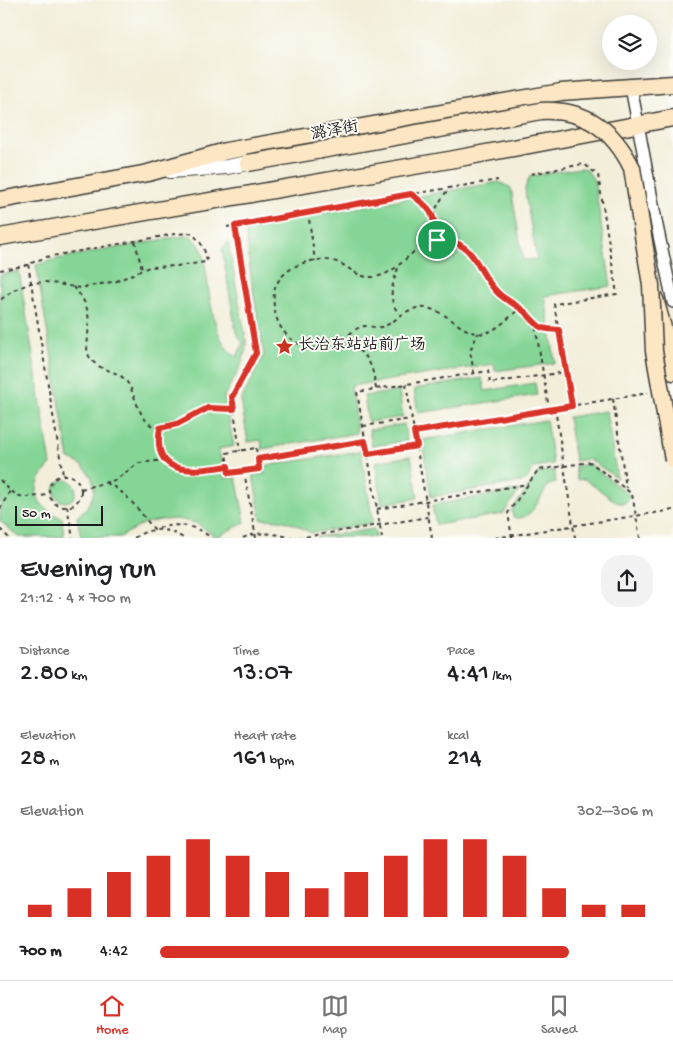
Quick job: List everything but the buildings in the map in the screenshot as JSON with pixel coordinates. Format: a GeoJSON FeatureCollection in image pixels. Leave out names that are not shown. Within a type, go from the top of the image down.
{"type":"FeatureCollection","features":[{"type":"Feature","properties":{"kind":"main road","name":"潞泽街"},"geometry":{"type":"LineString","coordinates":[[0,200],[148,173],[226,151],[560,92],[673,84]]}},
{"type":"Feature","properties":{"kind":"main road"},"geometry":{"type":"LineString","coordinates":[[248,163],[540,110],[558,110],[578,115],[594,123],[613,138],[624,152],[632,168],[651,285],[669,349],[673,372]]}},
{"type":"Feature","properties":{"kind":"main road"},"geometry":{"type":"LineString","coordinates":[[0,237],[449,160],[673,118]]}},
{"type":"Feature","properties":{"kind":"main road"},"geometry":{"type":"LineString","coordinates":[[651,285],[654,350],[673,460]]}},
{"type":"Feature","properties":{"kind":"street"},"geometry":{"type":"LineString","coordinates":[[631,87],[673,302]]}},
{"type":"Feature","properties":{"kind":"street"},"geometry":{"type":"LineString","coordinates":[[148,173],[227,167],[248,163]]}},
{"type":"Feature","properties":{"kind":"path"},"geometry":{"type":"LineString","coordinates":[[531,174],[584,164],[598,175],[617,294],[554,304],[572,406]]}},
{"type":"Feature","properties":{"kind":"path"},"geometry":{"type":"LineString","coordinates":[[227,227],[498,180]]}},
{"type":"Feature","properties":{"kind":"path"},"geometry":{"type":"LineString","coordinates":[[433,214],[449,188]]}},
{"type":"Feature","properties":{"kind":"path"},"geometry":{"type":"LineString","coordinates":[[411,194],[429,207],[433,214],[437,240]]}},
{"type":"Feature","properties":{"kind":"path"},"geometry":{"type":"LineString","coordinates":[[308,212],[315,261]]}},
{"type":"Feature","properties":{"kind":"path"},"geometry":{"type":"LineString","coordinates":[[235,226],[256,353],[232,397],[240,451]]}},
{"type":"Feature","properties":{"kind":"path"},"geometry":{"type":"LineString","coordinates":[[0,270],[28,264],[46,257],[175,234],[191,233],[200,240],[205,250],[207,262],[149,267],[117,281],[80,288],[46,282],[31,283],[14,290],[0,300]]}},
{"type":"Feature","properties":{"kind":"path"},"geometry":{"type":"LineString","coordinates":[[376,389],[373,370],[366,356],[350,348],[338,346],[305,347],[294,342],[280,327],[276,315],[274,296],[278,282],[286,273],[296,266],[315,261],[338,263],[357,274],[369,277],[388,274],[398,268],[419,247],[437,240],[446,240],[458,244],[469,251],[475,257],[485,278],[498,293],[520,308],[535,324],[544,328],[559,330]]}},
{"type":"Feature","properties":{"kind":"path"},"geometry":{"type":"LineString","coordinates":[[136,241],[142,269]]}},
{"type":"Feature","properties":{"kind":"path"},"geometry":{"type":"LineString","coordinates":[[28,264],[63,475]]}},
{"type":"Feature","properties":{"kind":"path"},"geometry":{"type":"LineString","coordinates":[[398,268],[390,295],[400,315]]}},
{"type":"Feature","properties":{"kind":"path"},"geometry":{"type":"LineString","coordinates":[[73,287],[81,295],[89,312],[87,349],[92,362],[101,369],[124,378],[143,416],[154,426],[160,428],[177,424],[208,408],[234,409]]}},
{"type":"Feature","properties":{"kind":"path"},"geometry":{"type":"LineString","coordinates":[[338,346],[360,327],[381,327],[389,324],[405,312],[418,308],[427,308],[445,314],[460,326],[478,333],[492,331],[520,308]]}},
{"type":"Feature","properties":{"kind":"path"},"geometry":{"type":"LineString","coordinates":[[535,324],[549,409]]}},
{"type":"Feature","properties":{"kind":"path"},"geometry":{"type":"LineString","coordinates":[[474,373],[470,351],[478,333]]}},
{"type":"Feature","properties":{"kind":"path"},"geometry":{"type":"LineString","coordinates":[[382,538],[357,392],[488,371],[490,383],[566,372]]}},
{"type":"Feature","properties":{"kind":"path"},"geometry":{"type":"LineString","coordinates":[[406,384],[432,538]]}},
{"type":"Feature","properties":{"kind":"path"},"geometry":{"type":"LineString","coordinates":[[414,432],[654,392]]}},
{"type":"Feature","properties":{"kind":"path"},"geometry":{"type":"LineString","coordinates":[[613,399],[626,489]]}},
{"type":"Feature","properties":{"kind":"path"},"geometry":{"type":"LineString","coordinates":[[555,408],[576,538]]}},
{"type":"Feature","properties":{"kind":"path"},"geometry":{"type":"LineString","coordinates":[[363,426],[412,419]]}},
{"type":"Feature","properties":{"kind":"path"},"geometry":{"type":"LineString","coordinates":[[160,428],[158,439],[164,460],[170,465],[199,471],[228,466]]}},
{"type":"Feature","properties":{"kind":"path"},"geometry":{"type":"LineString","coordinates":[[258,459],[365,441]]}},
{"type":"Feature","properties":{"kind":"path"},"geometry":{"type":"LineString","coordinates":[[368,454],[417,446]]}},
{"type":"Feature","properties":{"kind":"path"},"geometry":{"type":"LineString","coordinates":[[256,448],[259,469],[229,473],[226,453],[240,451],[256,448]]}},
{"type":"Feature","properties":{"kind":"path"},"geometry":{"type":"LineString","coordinates":[[81,489],[115,480],[139,463],[164,460]]}},
{"type":"Feature","properties":{"kind":"path"},"geometry":{"type":"LineString","coordinates":[[512,536],[508,512],[538,470],[590,462],[632,494],[640,538]]}},
{"type":"Feature","properties":{"kind":"path"},"geometry":{"type":"LineString","coordinates":[[244,471],[256,536]]}},
{"type":"Feature","properties":{"kind":"path"},"geometry":{"type":"LineString","coordinates":[[63,475],[74,477],[81,489],[78,501],[67,506],[54,502],[50,495],[51,483],[63,475]]}},
{"type":"Feature","properties":{"kind":"path"},"geometry":{"type":"LineString","coordinates":[[0,480],[10,491],[22,498],[50,495]]}},
{"type":"Feature","properties":{"kind":"path"},"geometry":{"type":"LineString","coordinates":[[106,483],[114,486],[124,494],[154,529],[167,530],[183,538]]}},
{"type":"Feature","properties":{"kind":"path"},"geometry":{"type":"LineString","coordinates":[[377,509],[528,484]]}},
{"type":"Feature","properties":{"kind":"path"},"geometry":{"type":"LineString","coordinates":[[0,509],[10,491]]}},
{"type":"Feature","properties":{"kind":"path"},"geometry":{"type":"LineString","coordinates":[[67,506],[73,538]]}},
{"type":"Feature","properties":{"kind":"path"},"geometry":{"type":"LineString","coordinates":[[495,538],[673,510]]}},
{"type":"Feature","properties":{"kind":"path"},"geometry":{"type":"LineString","coordinates":[[298,538],[428,518]]}},
{"type":"Feature","properties":{"kind":"path"},"geometry":{"type":"LineString","coordinates":[[134,538],[154,529],[184,524],[212,538]]}},
{"type":"Feature","properties":{"kind":"path"},"geometry":{"type":"LineString","coordinates":[[0,529],[9,538]]}},
{"type":"Feature","properties":{"kind":"path"},"geometry":{"type":"LineString","coordinates":[[243,538],[272,533],[293,538]]}},
{"type":"Feature","properties":{"kind":"green space"},"geometry":{"type":"Polygon","coordinates":[[[580,168],[586,169],[594,180],[611,286],[545,296],[555,363],[495,371],[494,364],[351,386],[357,433],[262,449],[261,440],[248,442],[241,400],[264,355],[245,227],[499,182],[511,188],[523,260],[537,259],[525,188],[530,176],[580,168]]]}},
{"type":"Feature","properties":{"kind":"green space"},"geometry":{"type":"Polygon","coordinates":[[[191,236],[203,252],[212,310],[221,339],[228,350],[237,357],[243,343],[236,332],[222,249],[228,242],[246,348],[239,369],[224,396],[234,446],[219,449],[224,478],[236,477],[245,522],[217,537],[196,523],[177,519],[145,523],[120,537],[81,537],[77,517],[92,498],[93,484],[87,471],[69,459],[36,265],[56,259],[176,237],[191,236]]]}},
{"type":"Feature","properties":{"kind":"green space"},"geometry":{"type":"Polygon","coordinates":[[[19,271],[51,465],[39,481],[37,495],[45,508],[62,518],[64,537],[19,537],[0,521],[0,275],[19,271]]]}},
{"type":"Feature","properties":{"kind":"green space"},"geometry":{"type":"Polygon","coordinates":[[[482,378],[485,391],[535,383],[537,395],[418,413],[414,389],[482,378]]]}},
{"type":"Feature","properties":{"kind":"green space"},"geometry":{"type":"Polygon","coordinates":[[[399,391],[403,417],[368,422],[364,396],[399,391]]]}},
{"type":"Feature","properties":{"kind":"green space"},"geometry":{"type":"Polygon","coordinates":[[[606,411],[617,478],[589,459],[575,461],[568,417],[606,411]]]}},
{"type":"Feature","properties":{"kind":"green space"},"geometry":{"type":"Polygon","coordinates":[[[546,420],[553,464],[534,467],[526,481],[431,497],[422,440],[546,420]]]}},
{"type":"Feature","properties":{"kind":"green space"},"geometry":{"type":"Polygon","coordinates":[[[404,424],[407,441],[372,446],[369,430],[404,424]]]}},
{"type":"Feature","properties":{"kind":"green space"},"geometry":{"type":"Polygon","coordinates":[[[361,451],[373,523],[311,533],[294,524],[280,520],[261,519],[253,475],[265,474],[264,466],[361,451]]]}},
{"type":"Feature","properties":{"kind":"green space"},"geometry":{"type":"Polygon","coordinates":[[[411,456],[418,498],[382,504],[375,462],[411,456]]]}},
{"type":"Feature","properties":{"kind":"green space"},"geometry":{"type":"Polygon","coordinates":[[[590,464],[629,495],[630,498],[625,503],[618,503],[584,479],[577,480],[575,466],[590,464]]]}},
{"type":"Feature","properties":{"kind":"green space"},"geometry":{"type":"Polygon","coordinates":[[[554,470],[556,483],[548,485],[530,513],[519,518],[513,517],[512,510],[539,472],[554,470]]]}},
{"type":"Feature","properties":{"kind":"green space"},"geometry":{"type":"Polygon","coordinates":[[[65,480],[73,483],[76,491],[73,499],[65,502],[57,499],[54,491],[57,483],[65,480]]]}},
{"type":"Feature","properties":{"kind":"green space"},"geometry":{"type":"Polygon","coordinates":[[[520,490],[503,514],[436,525],[432,505],[520,490]]]}},
{"type":"Feature","properties":{"kind":"green space"},"geometry":{"type":"Polygon","coordinates":[[[374,529],[376,537],[316,537],[374,529]]]}},
{"type":"Feature","properties":{"kind":"place","name":"长治东站站前广场"},"geometry":{"type":"Point","coordinates":[284,346]}},
{"type":"Feature","properties":{"kind":"route"},"geometry":{"type":"LineString","coordinates":[[411,194],[429,207],[433,214],[437,240],[446,240],[458,244],[469,251],[475,257],[485,278],[498,293],[520,308],[535,324],[544,328],[559,330],[572,406],[414,432],[417,446],[368,454],[365,441],[258,459],[259,469],[229,473],[228,466],[199,471],[188,470],[170,465],[164,460],[158,439],[160,428],[177,424],[208,408],[234,409],[232,397],[256,353],[235,226],[411,194]]}}]}
